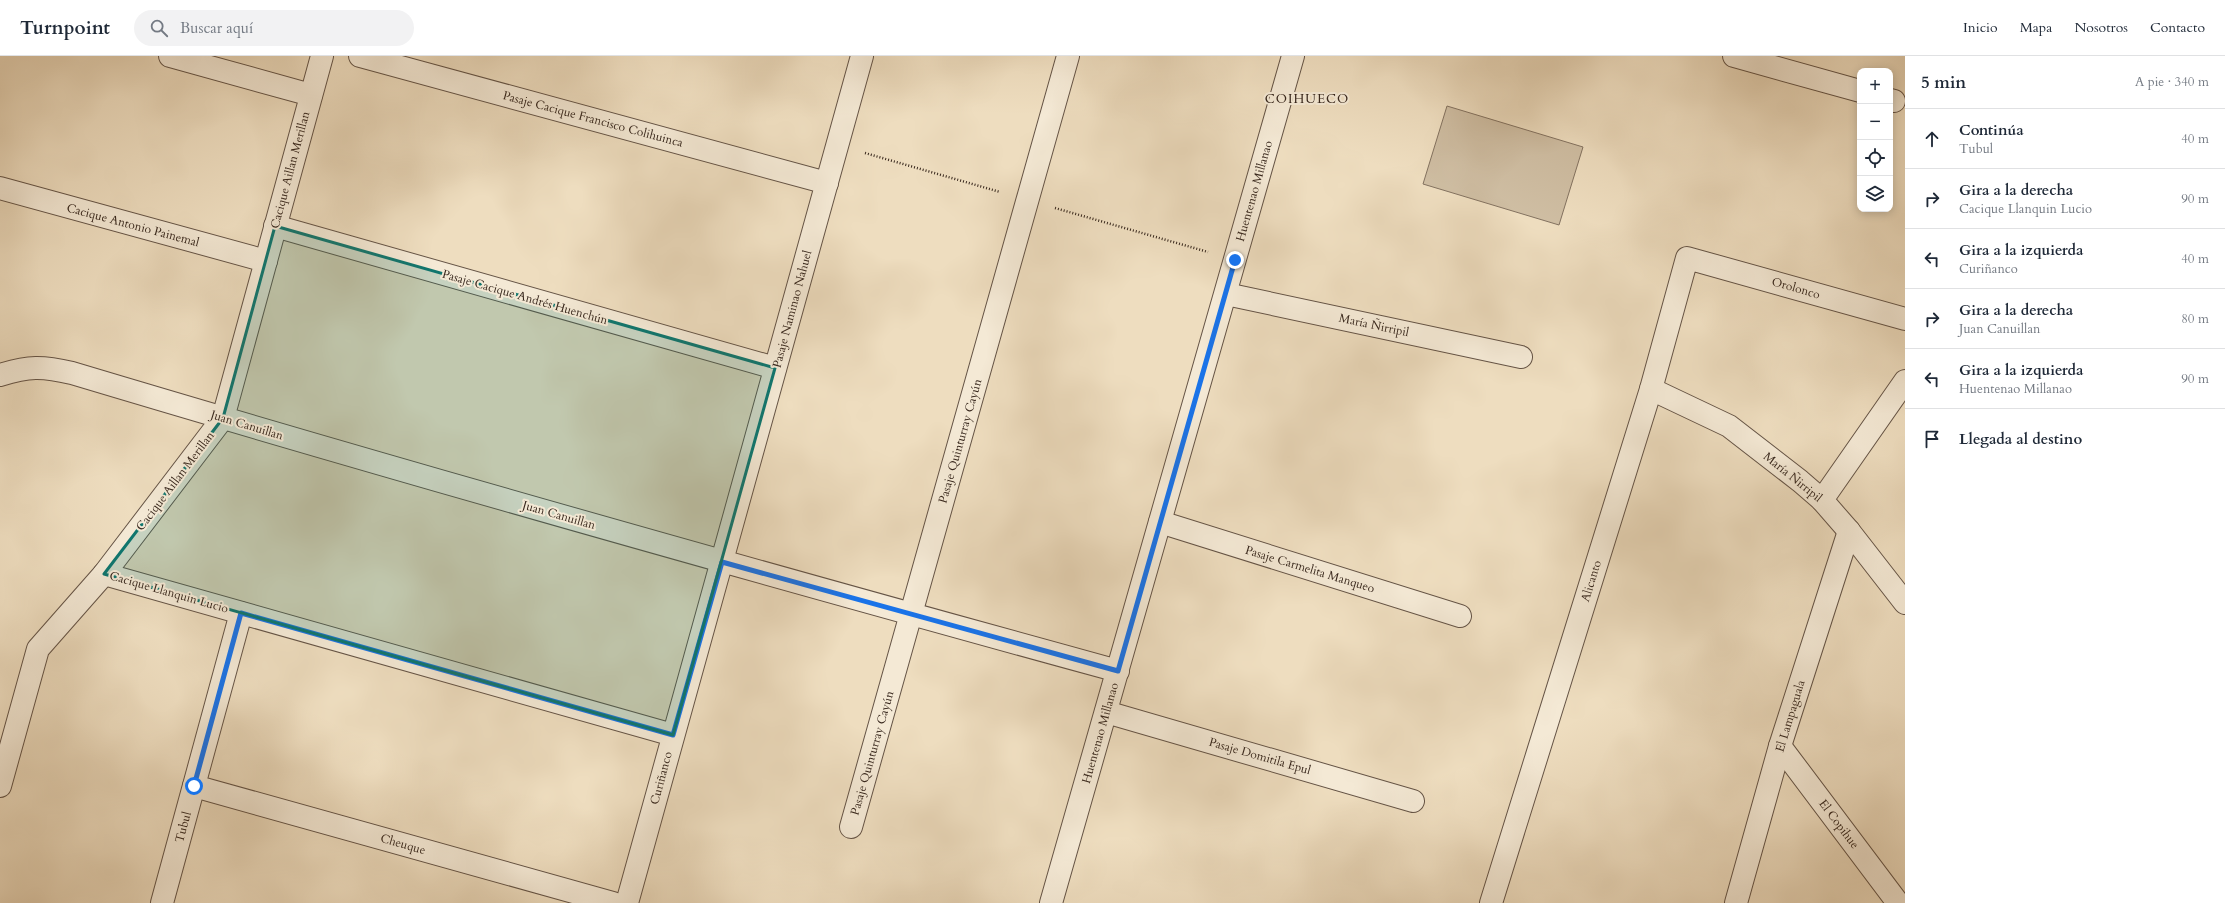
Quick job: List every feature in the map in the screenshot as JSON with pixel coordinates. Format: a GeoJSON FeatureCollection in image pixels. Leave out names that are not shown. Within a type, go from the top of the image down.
{"type":"FeatureCollection","features":[{"type":"Feature","properties":{"kind":"street"},"geometry":{"type":"LineString","coordinates":[[170,56],[311,95]]}},
{"type":"Feature","properties":{"kind":"street","name":"Cacique Aillan Merillan"},"geometry":{"type":"LineString","coordinates":[[0,786],[38,649],[104,574],[223,418],[322,56]]}},
{"type":"Feature","properties":{"kind":"street","name":"Pasaje Cacique Francisco Colihuinca"},"geometry":{"type":"LineString","coordinates":[[360,56],[827,183]]}},
{"type":"Feature","properties":{"kind":"street","name":"Pasaje Naminao Nahuel"},"geometry":{"type":"LineString","coordinates":[[722,562],[862,56]]}},
{"type":"Feature","properties":{"kind":"street","name":"Pasaje Quinturray Cayún"},"geometry":{"type":"LineString","coordinates":[[851,827],[1068,56]]}},
{"type":"Feature","properties":{"kind":"street","name":"Huentenao Millanao"},"geometry":{"type":"LineString","coordinates":[[1051,903],[1293,56]]}},
{"type":"Feature","properties":{"kind":"street"},"geometry":{"type":"LineString","coordinates":[[1734,56],[1759,59],[1857,91]]}},
{"type":"Feature","properties":{"kind":"street","name":"Cacique Antonio Painemal"},"geometry":{"type":"LineString","coordinates":[[0,188],[266,261]]}},
{"type":"Feature","properties":{"kind":"street","name":"Pasaje Cacique Andrés Huenchún"},"geometry":{"type":"LineString","coordinates":[[275,226],[776,368]]}},
{"type":"Feature","properties":{"kind":"street","name":"Orolonco"},"geometry":{"type":"LineString","coordinates":[[1687,258],[1905,319]]}},
{"type":"Feature","properties":{"kind":"street","name":"Alicanto"},"geometry":{"type":"LineString","coordinates":[[1492,903],[1651,389],[1687,258]]}},
{"type":"Feature","properties":{"kind":"street","name":"María Ñirripil"},"geometry":{"type":"LineString","coordinates":[[1226,294],[1522,357]]}},
{"type":"Feature","properties":{"kind":"street","name":"Juan Canuillan"},"geometry":{"type":"LineString","coordinates":[[0,374],[23,368],[46,367],[722,562],[1118,671]]}},
{"type":"Feature","properties":{"kind":"street"},"geometry":{"type":"LineString","coordinates":[[1822,500],[1905,381]]}},
{"type":"Feature","properties":{"kind":"street","name":"María Ñirripil"},"geometry":{"type":"LineString","coordinates":[[1651,389],[1729,426],[1822,500],[1849,531],[1905,602]]}},
{"type":"Feature","properties":{"kind":"street","name":"Pasaje Carmelita Manqueo"},"geometry":{"type":"LineString","coordinates":[[1160,522],[1460,616]]}},
{"type":"Feature","properties":{"kind":"street","name":"El Lampaguala"},"geometry":{"type":"LineString","coordinates":[[1736,903],[1780,746],[1849,531]]}},
{"type":"Feature","properties":{"kind":"street","name":"Curiñanco"},"geometry":{"type":"LineString","coordinates":[[627,903],[722,562]]}},
{"type":"Feature","properties":{"kind":"street","name":"Cacique Llanquin Lucio"},"geometry":{"type":"LineString","coordinates":[[104,574],[673,735]]}},
{"type":"Feature","properties":{"kind":"street","name":"Tubul"},"geometry":{"type":"LineString","coordinates":[[162,903],[241,613]]}},
{"type":"Feature","properties":{"kind":"street","name":"Pasaje Domitila Epul"},"geometry":{"type":"LineString","coordinates":[[1106,712],[1413,801]]}},
{"type":"Feature","properties":{"kind":"street","name":"El Copihue"},"geometry":{"type":"LineString","coordinates":[[1780,746],[1898,903]]}},
{"type":"Feature","properties":{"kind":"street","name":"Cheuque"},"geometry":{"type":"LineString","coordinates":[[194,786],[613,903]]}},
{"type":"Feature","properties":{"kind":"highlighted area"},"geometry":{"type":"Polygon","coordinates":[[[275,226],[775,368],[673,735],[104,574],[223,418],[275,226]]]}},
{"type":"Feature","properties":{"kind":"shaded area"},"geometry":{"type":"Polygon","coordinates":[[[1447,106],[1583,147],[1559,225],[1423,184],[1447,106]]]}},
{"type":"Feature","properties":{"kind":"district","name":"COIHUECO"},"geometry":{"type":"Point","coordinates":[1307,99]}},
{"type":"Feature","properties":{"kind":"route"},"geometry":{"type":"LineString","coordinates":[[194,786],[241,613],[673,735],[722,562],[1118,671],[1235,260]]}}]}
